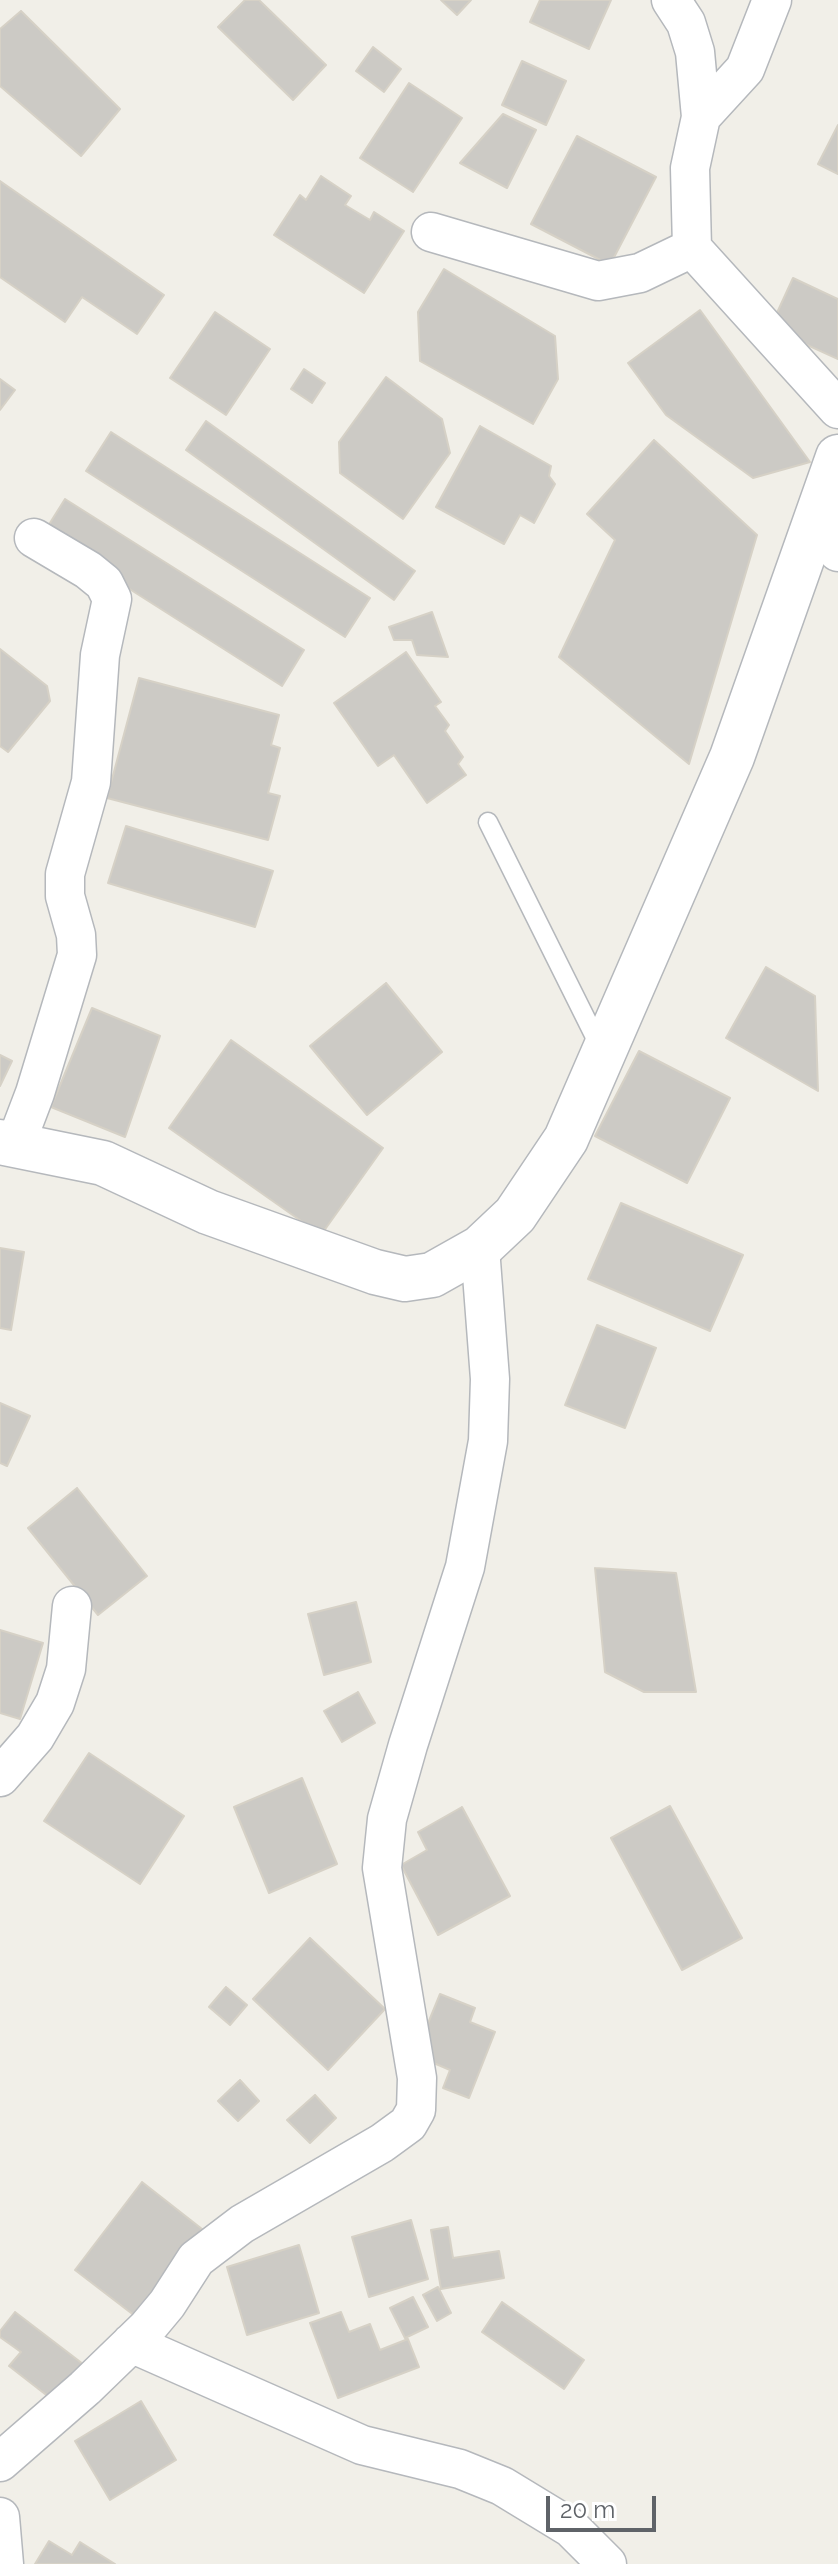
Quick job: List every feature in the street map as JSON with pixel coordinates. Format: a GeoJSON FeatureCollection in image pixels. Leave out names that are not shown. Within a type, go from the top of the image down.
{"type":"FeatureCollection","features":[{"type":"Feature","properties":{"kind":"street"},"geometry":{"type":"LineString","coordinates":[[671,0],[686,23],[695,52],[701,117],[690,168],[692,248],[838,409]]}},
{"type":"Feature","properties":{"kind":"street"},"geometry":{"type":"LineString","coordinates":[[701,117],[745,69],[772,0]]}},
{"type":"Feature","properties":{"kind":"street"},"geometry":{"type":"LineString","coordinates":[[431,232],[598,281],[616,281],[640,273],[692,248]]}},
{"type":"Feature","properties":{"kind":"street"},"geometry":{"type":"LineString","coordinates":[[34,538],[88,570],[104,583],[112,599],[100,655],[91,782],[65,874],[65,896],[76,935],[77,955],[45,1063],[8,1143],[103,1163],[208,1212],[361,1267],[405,1279],[432,1275],[480,1248],[515,1215],[566,1139],[827,533],[838,457]]}},
{"type":"Feature","properties":{"kind":"street"},"geometry":{"type":"LineString","coordinates":[[0,2462],[131,2343],[167,2304],[196,2259],[215,2242],[382,2143],[408,2124],[416,2110],[417,2078],[382,1868],[387,1819],[403,1760],[465,1567],[486,1454],[490,1379],[480,1248]]}},
{"type":"Feature","properties":{"kind":"street"},"geometry":{"type":"LineString","coordinates":[[0,1777],[35,1737],[55,1703],[66,1669],[72,1606]]}},
{"type":"Feature","properties":{"kind":"street"},"geometry":{"type":"LineString","coordinates":[[131,2343],[362,2445],[460,2469],[502,2486],[571,2528],[607,2564]]}},
{"type":"Feature","properties":{"kind":"street"},"geometry":{"type":"LineString","coordinates":[[0,2517],[4,2564]]}},
{"type":"Feature","properties":{"kind":"lane"},"geometry":{"type":"LineString","coordinates":[[488,822],[602,1051]]}},
{"type":"Feature","properties":{"kind":"building"},"geometry":{"type":"Polygon","coordinates":[[[245,0],[259,0],[326,65],[293,100],[218,27],[245,0]]]}},
{"type":"Feature","properties":{"kind":"building"},"geometry":{"type":"Polygon","coordinates":[[[441,0],[471,0],[457,15],[441,0]]]}},
{"type":"Feature","properties":{"kind":"building"},"geometry":{"type":"Polygon","coordinates":[[[540,0],[611,0],[589,49],[530,22],[540,0]]]}},
{"type":"Feature","properties":{"kind":"building"},"geometry":{"type":"Polygon","coordinates":[[[21,11],[120,109],[81,156],[0,86],[0,29],[21,11]]]}},
{"type":"Feature","properties":{"kind":"building"},"geometry":{"type":"Polygon","coordinates":[[[373,47],[401,69],[384,92],[356,71],[373,47]]]}},
{"type":"Feature","properties":{"kind":"building"},"geometry":{"type":"Polygon","coordinates":[[[522,61],[566,81],[546,125],[502,105],[522,61]]]}},
{"type":"Feature","properties":{"kind":"building"},"geometry":{"type":"Polygon","coordinates":[[[409,83],[462,118],[413,192],[360,158],[409,83]]]}},
{"type":"Feature","properties":{"kind":"building"},"geometry":{"type":"Polygon","coordinates":[[[503,114],[536,130],[507,188],[460,163],[503,114]]]}},
{"type":"Feature","properties":{"kind":"building"},"geometry":{"type":"Polygon","coordinates":[[[838,125],[838,174],[818,164],[838,125]]]}},
{"type":"Feature","properties":{"kind":"building"},"geometry":{"type":"Polygon","coordinates":[[[577,136],[656,177],[610,265],[531,224],[577,136]]]}},
{"type":"Feature","properties":{"kind":"building"},"geometry":{"type":"Polygon","coordinates":[[[321,176],[351,196],[345,205],[370,220],[374,212],[404,231],[364,293],[274,235],[300,195],[306,200],[321,176]]]}},
{"type":"Feature","properties":{"kind":"building"},"geometry":{"type":"Polygon","coordinates":[[[0,181],[164,295],[137,334],[82,297],[65,322],[0,277],[0,181]]]}},
{"type":"Feature","properties":{"kind":"building"},"geometry":{"type":"Polygon","coordinates":[[[444,269],[555,336],[558,379],[533,424],[420,361],[418,312],[444,269]]]}},
{"type":"Feature","properties":{"kind":"building"},"geometry":{"type":"Polygon","coordinates":[[[793,278],[838,299],[838,359],[770,328],[793,278]]]}},
{"type":"Feature","properties":{"kind":"building"},"geometry":{"type":"Polygon","coordinates":[[[700,310],[810,462],[753,478],[666,415],[628,363],[700,310]]]}},
{"type":"Feature","properties":{"kind":"building"},"geometry":{"type":"Polygon","coordinates":[[[215,312],[270,349],[226,415],[170,378],[215,312]]]}},
{"type":"Feature","properties":{"kind":"building"},"geometry":{"type":"Polygon","coordinates":[[[304,369],[325,383],[312,403],[291,389],[304,369]]]}},
{"type":"Feature","properties":{"kind":"building"},"geometry":{"type":"Polygon","coordinates":[[[386,377],[442,419],[450,453],[403,519],[340,473],[339,442],[386,377]]]}},
{"type":"Feature","properties":{"kind":"building"},"geometry":{"type":"Polygon","coordinates":[[[0,379],[15,390],[0,410],[0,379]]]}},
{"type":"Feature","properties":{"kind":"building"},"geometry":{"type":"Polygon","coordinates":[[[206,421],[415,571],[394,600],[186,450],[206,421]]]}},
{"type":"Feature","properties":{"kind":"building"},"geometry":{"type":"Polygon","coordinates":[[[480,426],[551,466],[549,476],[555,484],[534,523],[520,515],[504,544],[436,507],[480,426]]]}},
{"type":"Feature","properties":{"kind":"building"},"geometry":{"type":"Polygon","coordinates":[[[111,432],[370,598],[345,637],[86,471],[111,432]]]}},
{"type":"Feature","properties":{"kind":"building"},"geometry":{"type":"Polygon","coordinates":[[[654,440],[757,535],[689,764],[559,657],[615,540],[587,514],[654,440]]]}},
{"type":"Feature","properties":{"kind":"building"},"geometry":{"type":"Polygon","coordinates":[[[65,499],[304,650],[282,686],[43,534],[65,499]]]}},
{"type":"Feature","properties":{"kind":"building"},"geometry":{"type":"Polygon","coordinates":[[[432,612],[448,657],[417,655],[412,640],[394,640],[389,627],[432,612]]]}},
{"type":"Feature","properties":{"kind":"building"},"geometry":{"type":"Polygon","coordinates":[[[0,649],[47,686],[50,701],[8,752],[0,746],[0,649]]]}},
{"type":"Feature","properties":{"kind":"building"},"geometry":{"type":"Polygon","coordinates":[[[406,652],[441,702],[435,706],[449,725],[445,731],[463,757],[458,764],[466,775],[427,803],[394,755],[378,766],[334,703],[406,652]]]}},
{"type":"Feature","properties":{"kind":"building"},"geometry":{"type":"Polygon","coordinates":[[[139,678],[279,715],[271,745],[280,748],[268,793],[280,796],[268,840],[107,798],[139,678]]]}},
{"type":"Feature","properties":{"kind":"building"},"geometry":{"type":"Polygon","coordinates":[[[126,826],[273,871],[255,927],[108,883],[126,826]]]}},
{"type":"Feature","properties":{"kind":"building"},"geometry":{"type":"Polygon","coordinates":[[[766,967],[815,996],[818,1091],[726,1038],[766,967]]]}},
{"type":"Feature","properties":{"kind":"building"},"geometry":{"type":"Polygon","coordinates":[[[386,983],[442,1052],[367,1115],[310,1046],[386,983]]]}},
{"type":"Feature","properties":{"kind":"building"},"geometry":{"type":"Polygon","coordinates":[[[92,1008],[160,1036],[125,1137],[51,1107],[92,1008]]]}},
{"type":"Feature","properties":{"kind":"building"},"geometry":{"type":"Polygon","coordinates":[[[231,1040],[383,1148],[321,1235],[169,1128],[231,1040]]]}},
{"type":"Feature","properties":{"kind":"building"},"geometry":{"type":"Polygon","coordinates":[[[639,1051],[730,1098],[687,1183],[595,1136],[639,1051]]]}},
{"type":"Feature","properties":{"kind":"building"},"geometry":{"type":"Polygon","coordinates":[[[0,1055],[12,1061],[0,1086],[0,1055]]]}},
{"type":"Feature","properties":{"kind":"building"},"geometry":{"type":"Polygon","coordinates":[[[621,1203],[743,1255],[710,1331],[588,1279],[621,1203]]]}},
{"type":"Feature","properties":{"kind":"building"},"geometry":{"type":"Polygon","coordinates":[[[0,1248],[24,1252],[11,1330],[0,1328],[0,1248]]]}},
{"type":"Feature","properties":{"kind":"building"},"geometry":{"type":"Polygon","coordinates":[[[597,1325],[656,1348],[625,1428],[565,1405],[597,1325]]]}},
{"type":"Feature","properties":{"kind":"building"},"geometry":{"type":"Polygon","coordinates":[[[0,1403],[30,1416],[7,1466],[0,1463],[0,1403]]]}},
{"type":"Feature","properties":{"kind":"building"},"geometry":{"type":"Polygon","coordinates":[[[77,1488],[147,1576],[98,1615],[28,1528],[77,1488]]]}},
{"type":"Feature","properties":{"kind":"building"},"geometry":{"type":"Polygon","coordinates":[[[595,1568],[676,1573],[696,1692],[644,1692],[605,1672],[595,1568]]]}},
{"type":"Feature","properties":{"kind":"building"},"geometry":{"type":"Polygon","coordinates":[[[356,1602],[371,1662],[324,1675],[308,1614],[356,1602]]]}},
{"type":"Feature","properties":{"kind":"building"},"geometry":{"type":"Polygon","coordinates":[[[0,1630],[43,1643],[20,1719],[0,1713],[0,1630]]]}},
{"type":"Feature","properties":{"kind":"building"},"geometry":{"type":"Polygon","coordinates":[[[358,1692],[375,1723],[342,1742],[324,1711],[358,1692]]]}},
{"type":"Feature","properties":{"kind":"building"},"geometry":{"type":"Polygon","coordinates":[[[89,1753],[184,1816],[140,1884],[44,1821],[89,1753]]]}},
{"type":"Feature","properties":{"kind":"building"},"geometry":{"type":"Polygon","coordinates":[[[302,1778],[337,1864],[269,1893],[234,1807],[302,1778]]]}},
{"type":"Feature","properties":{"kind":"building"},"geometry":{"type":"Polygon","coordinates":[[[670,1806],[742,1938],[682,1970],[611,1838],[670,1806]]]}},
{"type":"Feature","properties":{"kind":"building"},"geometry":{"type":"Polygon","coordinates":[[[462,1807],[510,1896],[438,1935],[401,1865],[427,1850],[418,1832],[462,1807]]]}},
{"type":"Feature","properties":{"kind":"building"},"geometry":{"type":"Polygon","coordinates":[[[310,1938],[385,2009],[328,2070],[253,1999],[310,1938]]]}},
{"type":"Feature","properties":{"kind":"building"},"geometry":{"type":"Polygon","coordinates":[[[226,1987],[247,2005],[230,2025],[209,2007],[226,1987]]]}},
{"type":"Feature","properties":{"kind":"building"},"geometry":{"type":"Polygon","coordinates":[[[440,1994],[475,2008],[470,2022],[495,2032],[469,2098],[443,2088],[450,2070],[415,2055],[440,1994]]]}},
{"type":"Feature","properties":{"kind":"building"},"geometry":{"type":"Polygon","coordinates":[[[240,2080],[259,2101],[238,2121],[218,2101],[240,2080]]]}},
{"type":"Feature","properties":{"kind":"building"},"geometry":{"type":"Polygon","coordinates":[[[315,2095],[336,2118],[310,2143],[287,2120],[315,2095]]]}},
{"type":"Feature","properties":{"kind":"building"},"geometry":{"type":"Polygon","coordinates":[[[142,2182],[202,2229],[135,2316],[75,2270],[142,2182]]]}},
{"type":"Feature","properties":{"kind":"building"},"geometry":{"type":"Polygon","coordinates":[[[411,2220],[428,2279],[369,2297],[352,2237],[411,2220]]]}},
{"type":"Feature","properties":{"kind":"building"},"geometry":{"type":"Polygon","coordinates":[[[448,2227],[453,2258],[499,2251],[504,2278],[441,2289],[431,2230],[448,2227]]]}},
{"type":"Feature","properties":{"kind":"building"},"geometry":{"type":"Polygon","coordinates":[[[299,2245],[319,2313],[247,2335],[227,2267],[299,2245]]]}},
{"type":"Feature","properties":{"kind":"building"},"geometry":{"type":"Polygon","coordinates":[[[438,2287],[451,2313],[437,2321],[423,2295],[438,2287]]]}},
{"type":"Feature","properties":{"kind":"building"},"geometry":{"type":"Polygon","coordinates":[[[413,2297],[428,2327],[405,2338],[390,2308],[413,2297]]]}},
{"type":"Feature","properties":{"kind":"building"},"geometry":{"type":"Polygon","coordinates":[[[502,2302],[584,2360],[564,2389],[482,2332],[502,2302]]]}},
{"type":"Feature","properties":{"kind":"building"},"geometry":{"type":"Polygon","coordinates":[[[15,2312],[83,2364],[54,2401],[9,2366],[21,2352],[0,2337],[0,2331],[15,2312]]]}},
{"type":"Feature","properties":{"kind":"building"},"geometry":{"type":"Polygon","coordinates":[[[341,2312],[349,2332],[370,2324],[380,2350],[408,2339],[419,2367],[338,2398],[310,2323],[341,2312]]]}},
{"type":"Feature","properties":{"kind":"building"},"geometry":{"type":"Polygon","coordinates":[[[141,2401],[176,2460],[110,2500],[75,2441],[141,2401]]]}},
{"type":"Feature","properties":{"kind":"building"},"geometry":{"type":"Polygon","coordinates":[[[49,2541],[72,2555],[80,2542],[115,2564],[35,2564],[49,2541]]]}}]}
